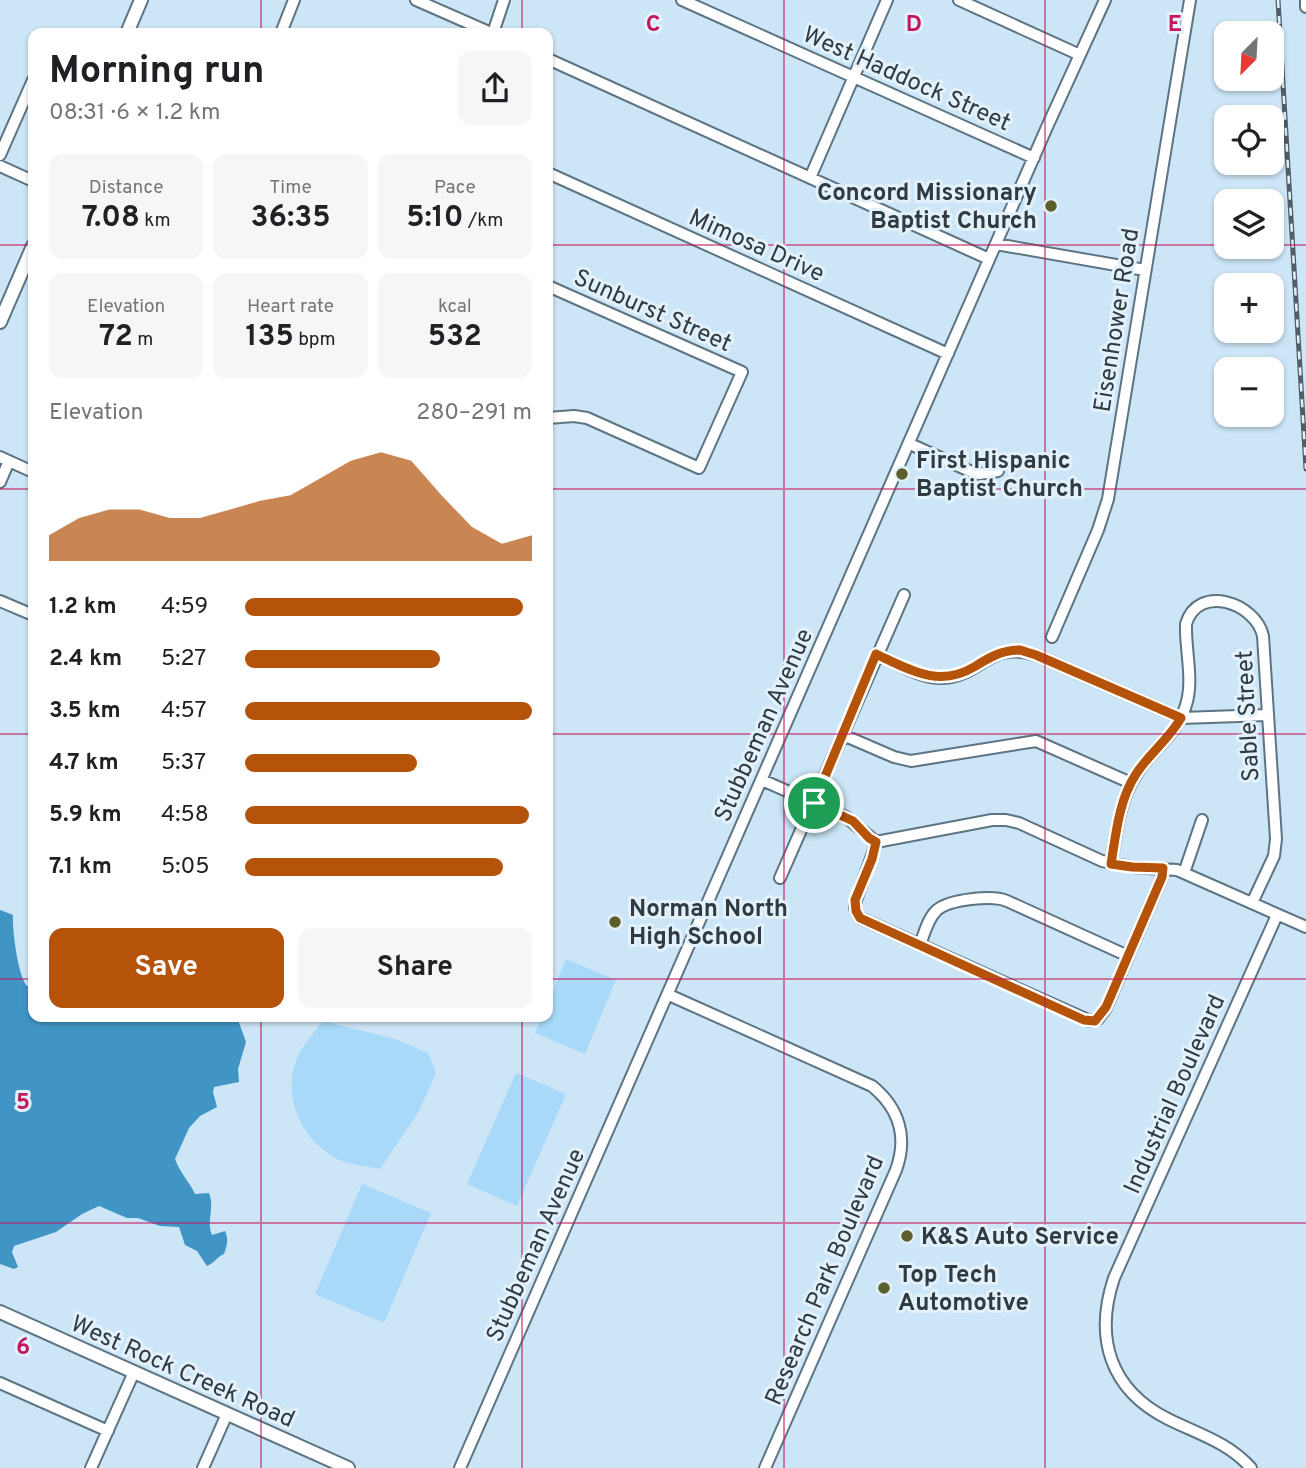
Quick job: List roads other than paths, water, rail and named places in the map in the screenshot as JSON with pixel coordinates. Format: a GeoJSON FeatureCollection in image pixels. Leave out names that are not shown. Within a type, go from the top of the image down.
{"type":"FeatureCollection","features":[{"type":"Feature","properties":{"kind":"main road"},"geometry":{"type":"LineString","coordinates":[[129,28],[141,0]]}},
{"type":"Feature","properties":{"kind":"main road"},"geometry":{"type":"LineString","coordinates":[[0,322],[28,258]]}},
{"type":"Feature","properties":{"kind":"main road","name":"West Rock Creek Road"},"geometry":{"type":"LineString","coordinates":[[0,1312],[348,1468]]}},
{"type":"Feature","properties":{"kind":"street"},"geometry":{"type":"LineString","coordinates":[[283,28],[294,0]]}},
{"type":"Feature","properties":{"kind":"street"},"geometry":{"type":"LineString","coordinates":[[416,0],[480,28]]}},
{"type":"Feature","properties":{"kind":"street"},"geometry":{"type":"LineString","coordinates":[[494,28],[504,0]]}},
{"type":"Feature","properties":{"kind":"street"},"geometry":{"type":"LineString","coordinates":[[810,178],[887,0]]}},
{"type":"Feature","properties":{"kind":"street"},"geometry":{"type":"LineString","coordinates":[[959,0],[1080,55]]}},
{"type":"Feature","properties":{"kind":"street","name":"Stubbeman Avenue"},"geometry":{"type":"LineString","coordinates":[[460,1468],[1105,0]]}},
{"type":"Feature","properties":{"kind":"street","name":"Eisenhower Road"},"geometry":{"type":"LineString","coordinates":[[1052,637],[1106,508],[1190,0]]}},
{"type":"Feature","properties":{"kind":"street","name":"West Haddock Street"},"geometry":{"type":"LineString","coordinates":[[684,1],[1034,158]]}},
{"type":"Feature","properties":{"kind":"street"},"geometry":{"type":"LineString","coordinates":[[553,61],[989,259]]}},
{"type":"Feature","properties":{"kind":"street"},"geometry":{"type":"LineString","coordinates":[[0,155],[28,91]]}},
{"type":"Feature","properties":{"kind":"street"},"geometry":{"type":"LineString","coordinates":[[0,166],[28,179]]}},
{"type":"Feature","properties":{"kind":"street","name":"Mimosa Drive"},"geometry":{"type":"LineString","coordinates":[[553,175],[948,354]]}},
{"type":"Feature","properties":{"kind":"street"},"geometry":{"type":"LineString","coordinates":[[996,244],[1145,270]]}},
{"type":"Feature","properties":{"kind":"street","name":"Sunburst Street"},"geometry":{"type":"LineString","coordinates":[[553,288],[742,372],[699,468],[587,418],[553,418]]}},
{"type":"Feature","properties":{"kind":"street"},"geometry":{"type":"LineString","coordinates":[[910,444],[972,472],[979,474],[998,471]]}},
{"type":"Feature","properties":{"kind":"street"},"geometry":{"type":"LineString","coordinates":[[0,482],[5,459],[28,470]]}},
{"type":"Feature","properties":{"kind":"street"},"geometry":{"type":"LineString","coordinates":[[780,878],[904,595]]}},
{"type":"Feature","properties":{"kind":"street","name":"Sable Street"},"geometry":{"type":"LineString","coordinates":[[1111,864],[1116,826],[1131,783],[1143,765],[1170,736],[1181,718],[1188,696],[1188,618],[1198,605],[1216,600],[1247,611],[1260,624],[1264,636],[1276,839],[1274,856],[1252,903]]}},
{"type":"Feature","properties":{"kind":"street"},"geometry":{"type":"LineString","coordinates":[[0,601],[28,613]]}},
{"type":"Feature","properties":{"kind":"street"},"geometry":{"type":"LineString","coordinates":[[876,654],[923,675],[942,678],[960,674],[998,653],[1020,650],[1181,718],[1268,715]]}},
{"type":"Feature","properties":{"kind":"street"},"geometry":{"type":"LineString","coordinates":[[843,735],[894,757],[911,761],[1036,741],[1131,783]]}},
{"type":"Feature","properties":{"kind":"street"},"geometry":{"type":"LineString","coordinates":[[762,780],[853,821],[876,842],[992,820],[1006,820],[1111,864],[1163,868],[1184,873],[1306,927]]}},
{"type":"Feature","properties":{"kind":"street"},"geometry":{"type":"LineString","coordinates":[[1184,873],[1202,820]]}},
{"type":"Feature","properties":{"kind":"street"},"geometry":{"type":"LineString","coordinates":[[876,842],[870,867],[855,900],[857,915],[864,921],[1084,1020],[1095,1021],[1103,1013],[1162,877],[1163,868]]}},
{"type":"Feature","properties":{"kind":"street"},"geometry":{"type":"LineString","coordinates":[[920,945],[931,918],[938,909],[996,897],[1128,956]]}},
{"type":"Feature","properties":{"kind":"street","name":"Industrial Boulevard"},"geometry":{"type":"LineString","coordinates":[[1251,1468],[1227,1447],[1158,1414],[1136,1398],[1123,1383],[1113,1363],[1107,1345],[1105,1325],[1106,1305],[1114,1278],[1277,915]]}},
{"type":"Feature","properties":{"kind":"street","name":"Research Park Boulevard"},"geometry":{"type":"LineString","coordinates":[[669,995],[863,1081],[891,1104],[901,1128],[902,1149],[896,1170],[765,1468]]}},
{"type":"Feature","properties":{"kind":"street"},"geometry":{"type":"LineString","coordinates":[[91,1468],[134,1372]]}},
{"type":"Feature","properties":{"kind":"street"},"geometry":{"type":"LineString","coordinates":[[0,1383],[108,1431]]}},
{"type":"Feature","properties":{"kind":"street"},"geometry":{"type":"LineString","coordinates":[[203,1468],[228,1414]]}},
{"type":"Feature","properties":{"kind":"railway"},"geometry":{"type":"LineString","coordinates":[[1278,0],[1306,469]]}},
{"type":"Feature","properties":{"kind":"place","name":"Concord Missionary Baptist Church"},"geometry":{"type":"Point","coordinates":[1051,206]}},
{"type":"Feature","properties":{"kind":"place","name":"First Hispanic Baptist Church"},"geometry":{"type":"Point","coordinates":[902,474]}},
{"type":"Feature","properties":{"kind":"place","name":"Norman North High School"},"geometry":{"type":"Point","coordinates":[615,922]}},
{"type":"Feature","properties":{"kind":"place","name":"K&S Auto Service"},"geometry":{"type":"Point","coordinates":[907,1236]}},
{"type":"Feature","properties":{"kind":"place","name":"Top Tech Automotive"},"geometry":{"type":"Point","coordinates":[884,1288]}}]}
